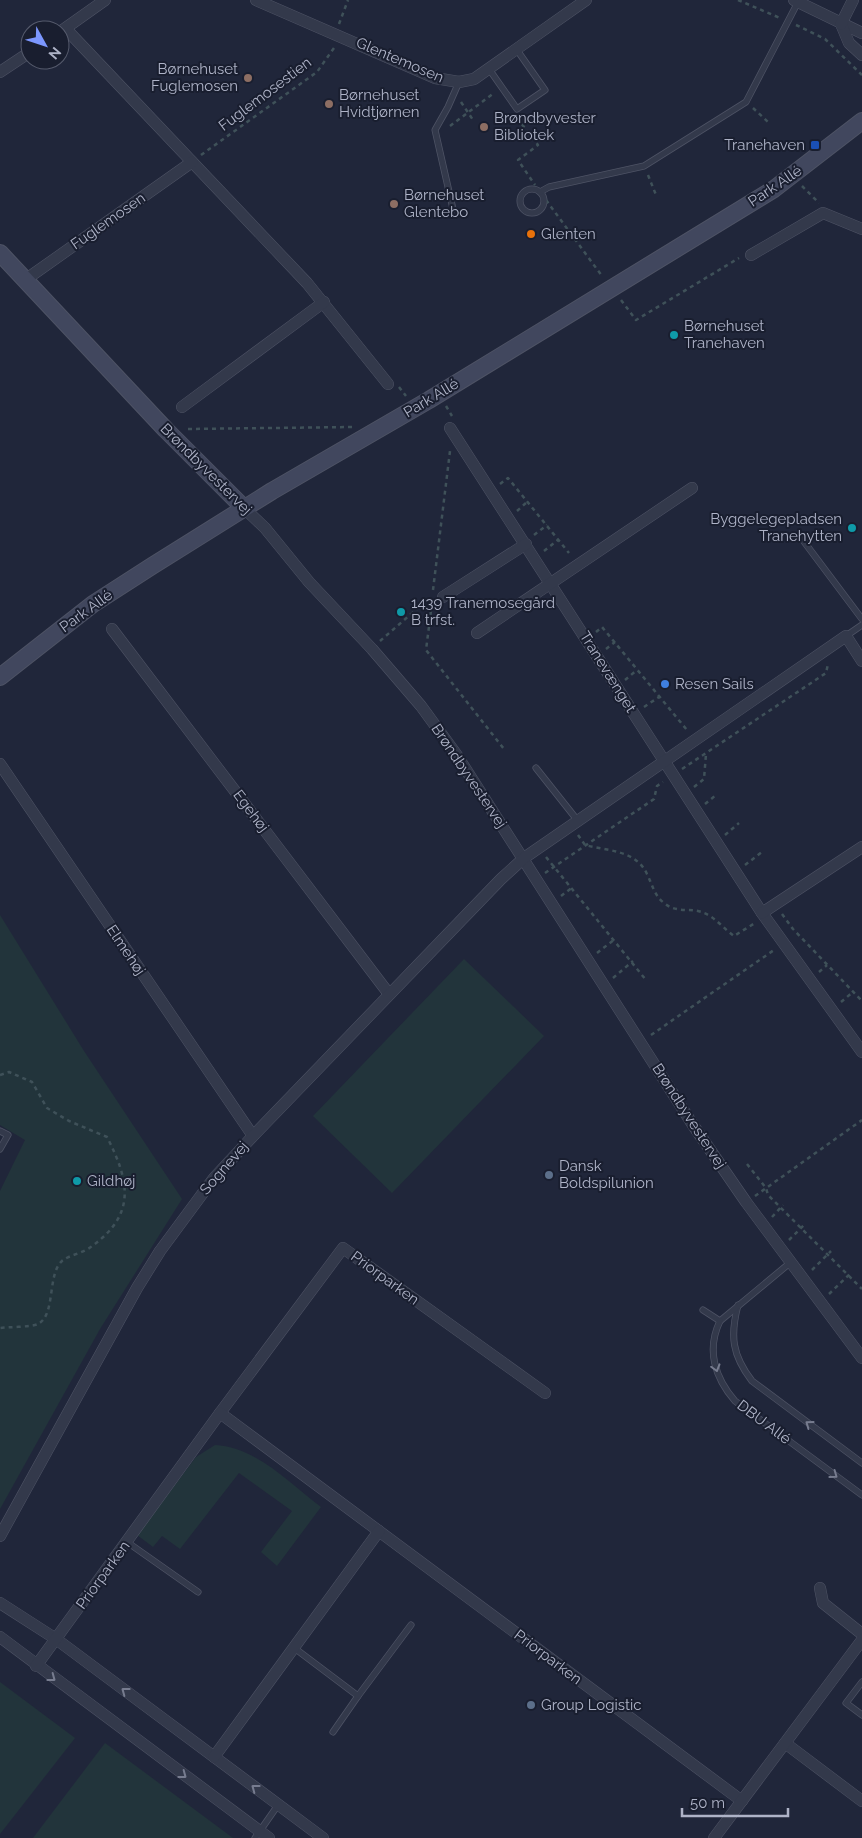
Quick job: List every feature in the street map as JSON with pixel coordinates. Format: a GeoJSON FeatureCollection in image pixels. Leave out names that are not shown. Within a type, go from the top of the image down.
{"type":"FeatureCollection","features":[{"type":"Feature","properties":{"kind":"street","name":"Glentemosen"},"geometry":{"type":"LineString","coordinates":[[256,0],[338,34],[435,78],[458,82],[474,79],[586,0]]}},
{"type":"Feature","properties":{"kind":"street"},"geometry":{"type":"LineString","coordinates":[[853,0],[841,24],[848,43],[862,54]]}},
{"type":"Feature","properties":{"kind":"street"},"geometry":{"type":"LineString","coordinates":[[796,1],[862,33]]}},
{"type":"Feature","properties":{"kind":"street"},"geometry":{"type":"LineString","coordinates":[[70,25],[99,2]]}},
{"type":"Feature","properties":{"kind":"street"},"geometry":{"type":"LineString","coordinates":[[70,37],[192,162],[324,302],[388,384]]}},
{"type":"Feature","properties":{"kind":"street"},"geometry":{"type":"LineString","coordinates":[[0,72],[20,59]]}},
{"type":"Feature","properties":{"kind":"street","name":"Park Allé"},"geometry":{"type":"LineString","coordinates":[[0,677],[93,604],[244,508],[415,408],[612,289],[792,176],[862,121]]}},
{"type":"Feature","properties":{"kind":"street","name":"Fuglemosen"},"geometry":{"type":"LineString","coordinates":[[25,280],[192,162]]}},
{"type":"Feature","properties":{"kind":"street"},"geometry":{"type":"LineString","coordinates":[[751,255],[823,213],[862,229]]}},
{"type":"Feature","properties":{"kind":"street","name":"Brøndbyvestervej"},"geometry":{"type":"LineString","coordinates":[[0,253],[166,430],[265,528],[309,582],[372,649],[421,706],[456,754],[524,858],[693,1125],[746,1202],[862,1358]]}},
{"type":"Feature","properties":{"kind":"street"},"geometry":{"type":"LineString","coordinates":[[182,407],[324,302]]}},
{"type":"Feature","properties":{"kind":"street","name":"Tranevænget"},"geometry":{"type":"LineString","coordinates":[[450,428],[552,583],[763,915],[862,1052]]}},
{"type":"Feature","properties":{"kind":"street"},"geometry":{"type":"LineString","coordinates":[[477,633],[692,488]]}},
{"type":"Feature","properties":{"kind":"street"},"geometry":{"type":"LineString","coordinates":[[443,597],[525,544]]}},
{"type":"Feature","properties":{"kind":"street","name":"Egehøj"},"geometry":{"type":"LineString","coordinates":[[112,629],[389,994]]}},
{"type":"Feature","properties":{"kind":"street"},"geometry":{"type":"LineString","coordinates":[[524,858],[846,636],[862,661]]}},
{"type":"Feature","properties":{"kind":"street","name":"Elmehøj"},"geometry":{"type":"LineString","coordinates":[[0,764],[253,1136]]}},
{"type":"Feature","properties":{"kind":"street"},"geometry":{"type":"LineString","coordinates":[[763,915],[775,904],[862,847]]}},
{"type":"Feature","properties":{"kind":"street","name":"Sognevej"},"geometry":{"type":"LineString","coordinates":[[0,1536],[137,1288],[160,1250],[214,1178],[389,994],[524,858]]}},
{"type":"Feature","properties":{"kind":"street","name":"Priorparken"},"geometry":{"type":"LineString","coordinates":[[36,1666],[343,1248],[545,1393]]}},
{"type":"Feature","properties":{"kind":"street","name":"Priorparken"},"geometry":{"type":"LineString","coordinates":[[220,1413],[742,1801]]}},
{"type":"Feature","properties":{"kind":"street"},"geometry":{"type":"LineString","coordinates":[[214,1757],[379,1531]]}},
{"type":"Feature","properties":{"kind":"street"},"geometry":{"type":"LineString","coordinates":[[820,1588],[823,1603],[862,1634]]}},
{"type":"Feature","properties":{"kind":"street"},"geometry":{"type":"LineString","coordinates":[[0,1602],[56,1639],[323,1838]]}},
{"type":"Feature","properties":{"kind":"street"},"geometry":{"type":"LineString","coordinates":[[0,1637],[261,1836]]}},
{"type":"Feature","properties":{"kind":"street"},"geometry":{"type":"LineString","coordinates":[[714,1838],[862,1640]]}},
{"type":"Feature","properties":{"kind":"street"},"geometry":{"type":"LineString","coordinates":[[785,1743],[862,1801]]}},
{"type":"Feature","properties":{"kind":"lane"},"geometry":{"type":"LineString","coordinates":[[542,195],[548,187],[644,166],[746,102],[788,21],[796,1]]}},
{"type":"Feature","properties":{"kind":"lane"},"geometry":{"type":"LineString","coordinates":[[489,69],[517,109],[545,90],[516,50]]}},
{"type":"Feature","properties":{"kind":"lane"},"geometry":{"type":"LineString","coordinates":[[453,209],[435,130],[448,107],[458,82]]}},
{"type":"Feature","properties":{"kind":"lane"},"geometry":{"type":"LineString","coordinates":[[802,539],[862,619]]}},
{"type":"Feature","properties":{"kind":"lane"},"geometry":{"type":"LineString","coordinates":[[846,636],[862,625]]}},
{"type":"Feature","properties":{"kind":"lane"},"geometry":{"type":"LineString","coordinates":[[536,768],[574,823]]}},
{"type":"Feature","properties":{"kind":"lane"},"geometry":{"type":"LineString","coordinates":[[0,1131],[8,1135],[0,1149]]}},
{"type":"Feature","properties":{"kind":"lane"},"geometry":{"type":"LineString","coordinates":[[703,1310],[720,1321],[738,1304],[792,1262]]}},
{"type":"Feature","properties":{"kind":"lane","name":"DBU Allé"},"geometry":{"type":"LineString","coordinates":[[738,1304],[733,1325],[734,1348],[740,1365],[748,1376],[771,1396],[862,1463]]}},
{"type":"Feature","properties":{"kind":"lane","name":"DBU Allé"},"geometry":{"type":"LineString","coordinates":[[720,1321],[714,1333],[714,1361],[722,1385],[736,1402],[862,1495]]}},
{"type":"Feature","properties":{"kind":"lane"},"geometry":{"type":"LineString","coordinates":[[127,1542],[198,1592]]}},
{"type":"Feature","properties":{"kind":"lane"},"geometry":{"type":"LineString","coordinates":[[333,1732],[412,1625]]}},
{"type":"Feature","properties":{"kind":"lane"},"geometry":{"type":"LineString","coordinates":[[293,1648],[358,1696]]}},
{"type":"Feature","properties":{"kind":"lane"},"geometry":{"type":"LineString","coordinates":[[862,1682],[846,1703],[862,1715]]}},
{"type":"Feature","properties":{"kind":"lane"},"geometry":{"type":"LineString","coordinates":[[261,1836],[278,1805]]}},
{"type":"Feature","properties":{"kind":"path","name":"Fuglemosestien"},"geometry":{"type":"LineString","coordinates":[[192,162],[317,72],[337,42],[341,15],[348,0]]}},
{"type":"Feature","properties":{"kind":"path"},"geometry":{"type":"LineString","coordinates":[[738,0],[825,39],[862,75]]}},
{"type":"Feature","properties":{"kind":"path"},"geometry":{"type":"LineString","coordinates":[[436,135],[502,87]]}},
{"type":"Feature","properties":{"kind":"path"},"geometry":{"type":"LineString","coordinates":[[746,102],[768,122]]}},
{"type":"Feature","properties":{"kind":"path"},"geometry":{"type":"LineString","coordinates":[[463,104],[473,120]]}},
{"type":"Feature","properties":{"kind":"path"},"geometry":{"type":"LineString","coordinates":[[517,109],[517,116],[538,145],[518,160],[636,320],[745,254],[751,255]]}},
{"type":"Feature","properties":{"kind":"path"},"geometry":{"type":"LineString","coordinates":[[644,166],[656,195]]}},
{"type":"Feature","properties":{"kind":"path"},"geometry":{"type":"LineString","coordinates":[[792,176],[818,202],[823,213]]}},
{"type":"Feature","properties":{"kind":"path"},"geometry":{"type":"LineString","coordinates":[[388,384],[394,379],[415,408]]}},
{"type":"Feature","properties":{"kind":"path"},"geometry":{"type":"LineString","coordinates":[[438,394],[457,424],[450,428],[450,453],[426,650],[504,749]]}},
{"type":"Feature","properties":{"kind":"path"},"geometry":{"type":"LineString","coordinates":[[166,430],[354,427]]}},
{"type":"Feature","properties":{"kind":"path"},"geometry":{"type":"LineString","coordinates":[[491,492],[508,478],[569,553]]}},
{"type":"Feature","properties":{"kind":"path"},"geometry":{"type":"LineString","coordinates":[[525,544],[546,525]]}},
{"type":"Feature","properties":{"kind":"path"},"geometry":{"type":"LineString","coordinates":[[535,558],[558,540]]}},
{"type":"Feature","properties":{"kind":"path"},"geometry":{"type":"LineString","coordinates":[[372,649],[426,601],[438,604],[443,597]]}},
{"type":"Feature","properties":{"kind":"path"},"geometry":{"type":"LineString","coordinates":[[588,640],[602,627],[694,739]]}},
{"type":"Feature","properties":{"kind":"path"},"geometry":{"type":"LineString","coordinates":[[635,714],[660,697]]}},
{"type":"Feature","properties":{"kind":"path"},"geometry":{"type":"LineString","coordinates":[[685,794],[704,779],[706,753]]}},
{"type":"Feature","properties":{"kind":"path"},"geometry":{"type":"LineString","coordinates":[[574,823],[585,845],[621,852],[643,865],[655,895],[666,905],[678,911],[704,913],[734,936],[763,915]]}},
{"type":"Feature","properties":{"kind":"path"},"geometry":{"type":"LineString","coordinates":[[716,842],[739,824]]}},
{"type":"Feature","properties":{"kind":"path"},"geometry":{"type":"LineString","coordinates":[[540,847],[552,868],[614,939],[646,980]]}},
{"type":"Feature","properties":{"kind":"path"},"geometry":{"type":"LineString","coordinates":[[736,872],[762,852]]}},
{"type":"Feature","properties":{"kind":"path"},"geometry":{"type":"LineString","coordinates":[[775,904],[793,929],[862,1001]]}},
{"type":"Feature","properties":{"kind":"path"},"geometry":{"type":"LineString","coordinates":[[588,960],[614,939]]}},
{"type":"Feature","properties":{"kind":"path"},"geometry":{"type":"LineString","coordinates":[[640,1042],[783,944]]}},
{"type":"Feature","properties":{"kind":"path"},"geometry":{"type":"LineString","coordinates":[[604,985],[632,962]]}},
{"type":"Feature","properties":{"kind":"path"},"geometry":{"type":"LineString","coordinates":[[0,1075],[9,1072],[32,1082],[47,1108],[69,1121],[107,1137],[119,1160],[126,1199],[122,1212],[112,1230],[92,1247],[62,1261],[55,1273],[52,1295],[43,1319],[37,1324],[0,1328]]}},
{"type":"Feature","properties":{"kind":"path"},"geometry":{"type":"LineString","coordinates":[[746,1202],[862,1120]]}},
{"type":"Feature","properties":{"kind":"path"},"geometry":{"type":"LineString","coordinates":[[747,1164],[766,1188],[768,1195],[801,1229],[829,1253],[862,1289]]}},
{"type":"Feature","properties":{"kind":"path"},"geometry":{"type":"LineString","coordinates":[[781,1248],[804,1226]]}},
{"type":"Feature","properties":{"kind":"path"},"geometry":{"type":"LineString","coordinates":[[804,1278],[829,1253]]}},
{"type":"Feature","properties":{"kind":"path"},"geometry":{"type":"LineString","coordinates":[[821,1302],[852,1272]]}},
{"type":"Feature","properties":{"kind":"shaded area"},"geometry":{"type":"Polygon","coordinates":[[[0,915],[84,1051],[182,1199],[100,1329],[0,1509],[0,1191],[25,1140],[0,1125],[0,915]]]}},
{"type":"Feature","properties":{"kind":"shaded area"},"geometry":{"type":"Polygon","coordinates":[[[464,959],[544,1036],[392,1193],[313,1116],[464,959]]]}},
{"type":"Feature","properties":{"kind":"shaded area"},"geometry":{"type":"Polygon","coordinates":[[[215,1445],[230,1447],[258,1459],[321,1507],[277,1566],[261,1552],[292,1511],[239,1473],[180,1549],[162,1536],[153,1547],[137,1535],[196,1457],[215,1445]]]}},
{"type":"Feature","properties":{"kind":"shaded area"},"geometry":{"type":"Polygon","coordinates":[[[0,1682],[75,1738],[0,1834],[0,1682]]]}},
{"type":"Feature","properties":{"kind":"shaded area"},"geometry":{"type":"Polygon","coordinates":[[[105,1743],[233,1838],[33,1838],[105,1743]]]}},
{"type":"Feature","properties":{"kind":"place","name":"Børnehuset Fuglemosen"},"geometry":{"type":"Point","coordinates":[248,78]}},
{"type":"Feature","properties":{"kind":"place","name":"Børnehuset Hvidtjørnen"},"geometry":{"type":"Point","coordinates":[329,104]}},
{"type":"Feature","properties":{"kind":"place","name":"Brøndbyvester Bibliotek"},"geometry":{"type":"Point","coordinates":[484,127]}},
{"type":"Feature","properties":{"kind":"place","name":"Tranehaven"},"geometry":{"type":"Point","coordinates":[815,145]}},
{"type":"Feature","properties":{"kind":"place","name":"Børnehuset Glentebo"},"geometry":{"type":"Point","coordinates":[394,204]}},
{"type":"Feature","properties":{"kind":"place","name":"Glenten"},"geometry":{"type":"Point","coordinates":[531,234]}},
{"type":"Feature","properties":{"kind":"place","name":"Børnehuset Tranehaven"},"geometry":{"type":"Point","coordinates":[674,335]}},
{"type":"Feature","properties":{"kind":"place","name":"Byggelegepladsen Tranehytten"},"geometry":{"type":"Point","coordinates":[852,528]}},
{"type":"Feature","properties":{"kind":"place","name":"1439 Tranemosegård B trfst."},"geometry":{"type":"Point","coordinates":[401,612]}},
{"type":"Feature","properties":{"kind":"place","name":"Resen Sails"},"geometry":{"type":"Point","coordinates":[665,684]}},
{"type":"Feature","properties":{"kind":"place","name":"Dansk Boldspilunion"},"geometry":{"type":"Point","coordinates":[549,1175]}},
{"type":"Feature","properties":{"kind":"place","name":"Gildhøj"},"geometry":{"type":"Point","coordinates":[77,1181]}},
{"type":"Feature","properties":{"kind":"place","name":"Group Logistic"},"geometry":{"type":"Point","coordinates":[531,1705]}}]}
